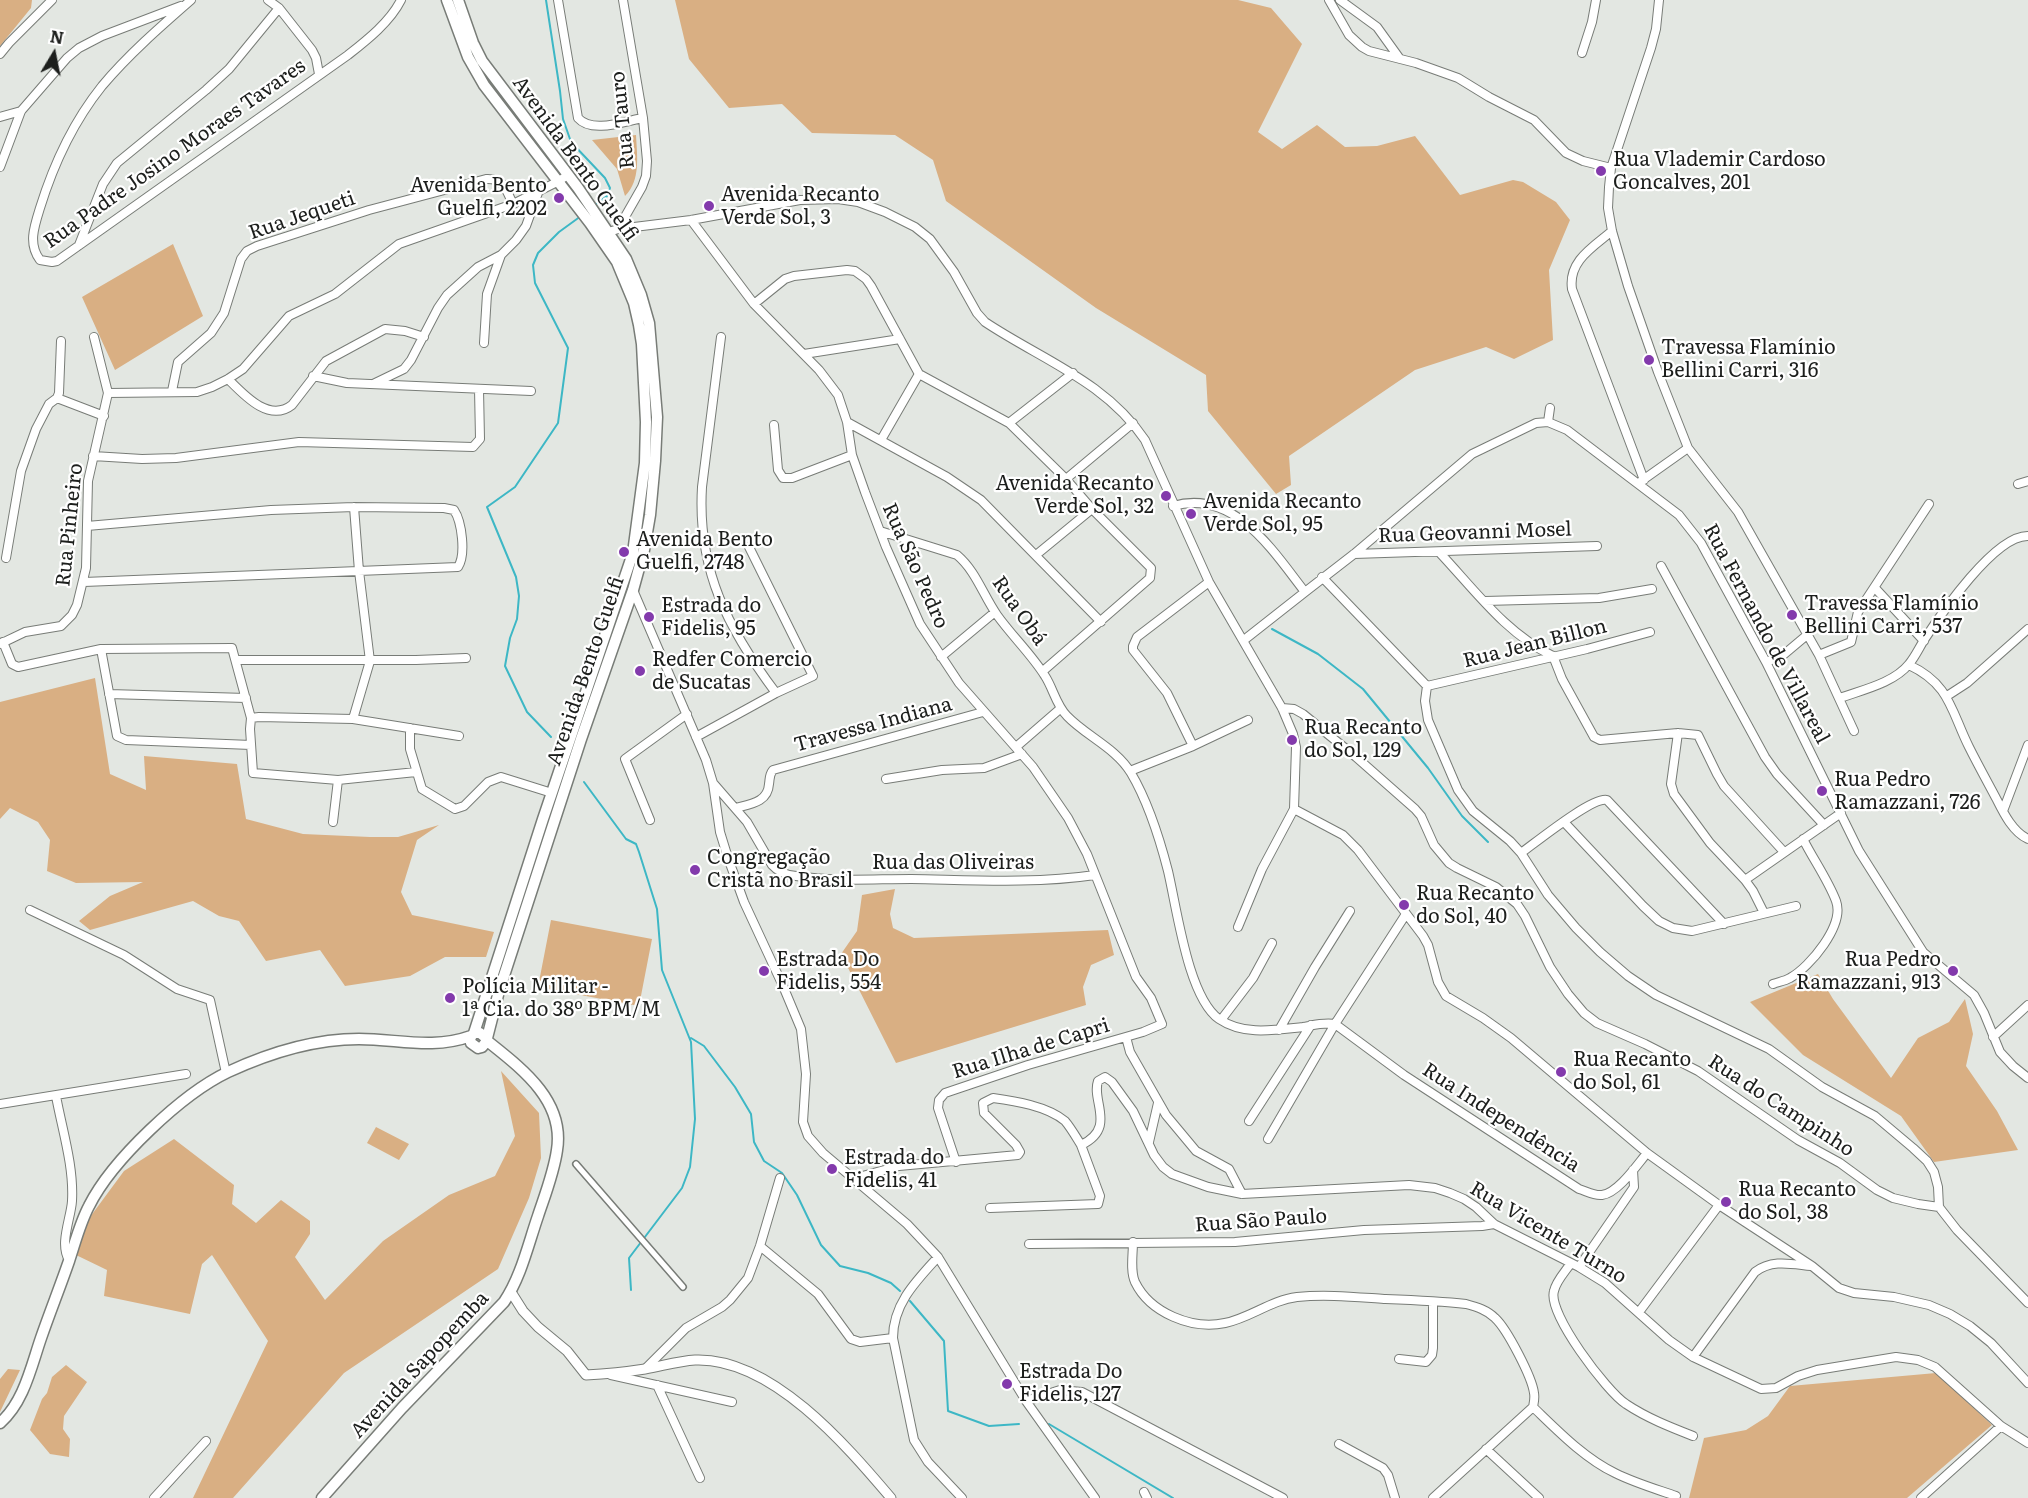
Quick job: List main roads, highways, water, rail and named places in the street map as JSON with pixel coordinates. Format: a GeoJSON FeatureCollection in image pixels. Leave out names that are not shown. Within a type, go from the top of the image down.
{"type":"FeatureCollection","features":[{"type":"Feature","properties":{"kind":"main road","name":"Avenida Bento Guelfi"},"geometry":{"type":"LineString","coordinates":[[447,0],[468,57],[512,123],[569,196],[609,232],[617,262],[630,295],[642,344],[646,422],[645,463],[628,588],[577,736],[570,774],[478,1040]]}},
{"type":"Feature","properties":{"kind":"main road","name":"Avenida Bento Guelfi"},"geometry":{"type":"LineString","coordinates":[[458,0],[482,61],[578,188],[594,218]]}},
{"type":"Feature","properties":{"kind":"main road","name":"Avenida Bento Guelfi"},"geometry":{"type":"LineString","coordinates":[[478,1040],[552,793],[563,762],[577,736]]}},
{"type":"Feature","properties":{"kind":"main road"},"geometry":{"type":"LineString","coordinates":[[0,1422],[17,1403],[29,1375],[88,1206],[114,1167],[184,1099],[226,1073],[260,1058],[311,1043],[360,1039],[410,1044],[478,1040]]}},
{"type":"Feature","properties":{"kind":"main road","name":"Avenida Sapopemba"},"geometry":{"type":"LineString","coordinates":[[322,1498],[402,1408],[492,1316],[511,1292],[550,1179],[559,1138],[550,1103],[530,1079],[496,1056],[478,1040]]}},
{"type":"Feature","properties":{"kind":"waterway"},"geometry":{"type":"LineString","coordinates":[[546,0],[563,119],[571,142],[605,178],[610,188],[607,196],[595,205]]}},
{"type":"Feature","properties":{"kind":"waterway"},"geometry":{"type":"LineString","coordinates":[[551,737],[527,712],[505,666],[510,638],[517,619],[519,596],[516,577],[487,507],[515,487],[558,423],[568,348],[535,283],[533,265],[538,253],[559,232],[581,216]]}},
{"type":"Feature","properties":{"kind":"waterway"},"geometry":{"type":"LineString","coordinates":[[1272,629],[1318,654],[1363,689],[1428,768],[1462,816],[1488,842]]}},
{"type":"Feature","properties":{"kind":"waterway"},"geometry":{"type":"LineString","coordinates":[[584,782],[626,839],[636,844],[657,909],[662,970],[691,1042],[695,1119],[690,1167],[682,1188],[629,1258],[631,1290]]}},
{"type":"Feature","properties":{"kind":"waterway"},"geometry":{"type":"LineString","coordinates":[[691,1038],[704,1046],[735,1087],[751,1114],[754,1142],[764,1161],[782,1173],[797,1195],[821,1245],[840,1266],[868,1273],[891,1283],[900,1291]]}},
{"type":"Feature","properties":{"kind":"waterway"},"geometry":{"type":"LineString","coordinates":[[910,1301],[944,1341],[948,1411],[989,1426],[1019,1424]]}},
{"type":"Feature","properties":{"kind":"waterway"},"geometry":{"type":"LineString","coordinates":[[1049,1424],[1173,1498]]}},
{"type":"Feature","properties":{"kind":"place","name":"Rua Vlademir Cardoso Goncalves, 201"},"geometry":{"type":"Point","coordinates":[1601,171]}},
{"type":"Feature","properties":{"kind":"place","name":"Avenida Bento Guelfi, 2202"},"geometry":{"type":"Point","coordinates":[559,198]}},
{"type":"Feature","properties":{"kind":"place","name":"Avenida Recanto Verde Sol, 3"},"geometry":{"type":"Point","coordinates":[709,206]}},
{"type":"Feature","properties":{"kind":"place","name":"Travessa Flamínio Bellini Carri, 316"},"geometry":{"type":"Point","coordinates":[1649,360]}},
{"type":"Feature","properties":{"kind":"place","name":"Avenida Recanto Verde Sol, 32"},"geometry":{"type":"Point","coordinates":[1166,496]}},
{"type":"Feature","properties":{"kind":"place","name":"Avenida Recanto Verde Sol, 95"},"geometry":{"type":"Point","coordinates":[1191,514]}},
{"type":"Feature","properties":{"kind":"place","name":"Avenida Bento Guelfi, 2748"},"geometry":{"type":"Point","coordinates":[624,552]}},
{"type":"Feature","properties":{"kind":"place","name":"Travessa Flamínio Bellini Carri, 537"},"geometry":{"type":"Point","coordinates":[1792,615]}},
{"type":"Feature","properties":{"kind":"place","name":"Estrada do Fidelis, 95"},"geometry":{"type":"Point","coordinates":[649,617]}},
{"type":"Feature","properties":{"kind":"place","name":"Redfer Comercio de Sucatas"},"geometry":{"type":"Point","coordinates":[640,671]}},
{"type":"Feature","properties":{"kind":"place","name":"Rua Recanto do Sol, 129"},"geometry":{"type":"Point","coordinates":[1292,740]}},
{"type":"Feature","properties":{"kind":"place","name":"Rua Pedro Ramazzani, 726"},"geometry":{"type":"Point","coordinates":[1822,791]}},
{"type":"Feature","properties":{"kind":"place","name":"Congregação Cristã no Brasil"},"geometry":{"type":"Point","coordinates":[695,870]}},
{"type":"Feature","properties":{"kind":"place","name":"Rua Recanto do Sol, 40"},"geometry":{"type":"Point","coordinates":[1404,905]}},
{"type":"Feature","properties":{"kind":"place","name":"Estrada Do Fidelis, 554"},"geometry":{"type":"Point","coordinates":[764,971]}},
{"type":"Feature","properties":{"kind":"place","name":"Rua Pedro Ramazzani, 913"},"geometry":{"type":"Point","coordinates":[1953,971]}},
{"type":"Feature","properties":{"kind":"place","name":"Polícia Militar - 1ª Cia. do 38º BPM/M"},"geometry":{"type":"Point","coordinates":[450,998]}},
{"type":"Feature","properties":{"kind":"place","name":"Rua Recanto do Sol, 61"},"geometry":{"type":"Point","coordinates":[1561,1072]}},
{"type":"Feature","properties":{"kind":"place","name":"Estrada do Fidelis, 41"},"geometry":{"type":"Point","coordinates":[832,1169]}},
{"type":"Feature","properties":{"kind":"place","name":"Rua Recanto do Sol, 38"},"geometry":{"type":"Point","coordinates":[1726,1202]}},
{"type":"Feature","properties":{"kind":"place","name":"Estrada Do Fidelis, 127"},"geometry":{"type":"Point","coordinates":[1007,1384]}}]}
